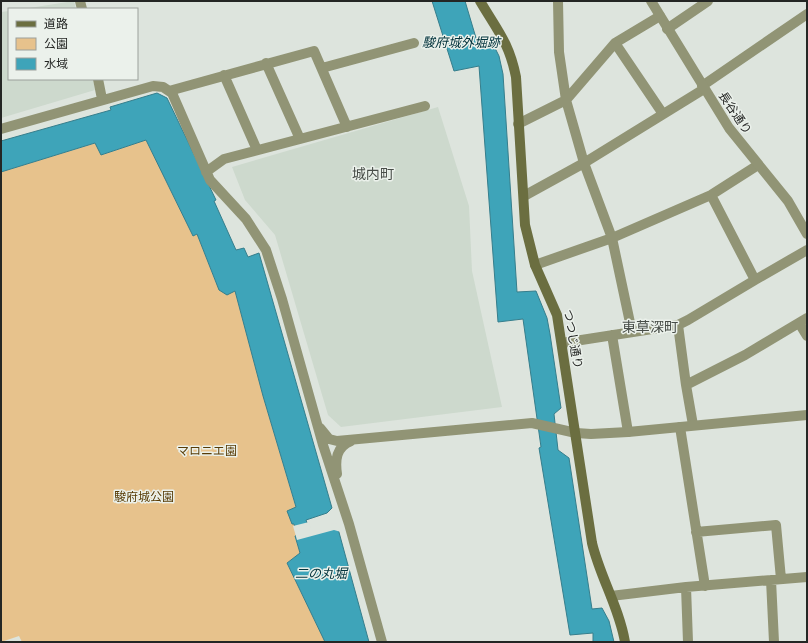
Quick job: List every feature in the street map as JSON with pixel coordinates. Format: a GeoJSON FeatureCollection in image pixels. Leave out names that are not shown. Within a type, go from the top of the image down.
{"type":"FeatureCollection","features":[{"type":"Feature","properties":{"kind":"main road","name":"つつじ通り"},"geometry":{"type":"LineString","coordinates":[[480,1],[504,38],[512,56],[516,77],[525,225],[536,265],[555,308],[562,343],[572,432],[592,543],[597,564],[622,622],[625,642]]}},
{"type":"Feature","properties":{"kind":"street"},"geometry":{"type":"LineString","coordinates":[[558,1],[559,52],[566,100],[584,163],[612,238],[632,332]]}},
{"type":"Feature","properties":{"kind":"street","name":"長谷通り"},"geometry":{"type":"LineString","coordinates":[[651,1],[739,143],[788,201],[807,234]]}},
{"type":"Feature","properties":{"kind":"street"},"geometry":{"type":"LineString","coordinates":[[667,29],[708,1]]}},
{"type":"Feature","properties":{"kind":"street"},"geometry":{"type":"LineString","coordinates":[[518,124],[566,100],[615,43],[660,16]]}},
{"type":"Feature","properties":{"kind":"street"},"geometry":{"type":"LineString","coordinates":[[524,196],[584,163],[663,114],[806,18]]}},
{"type":"Feature","properties":{"kind":"street"},"geometry":{"type":"LineString","coordinates":[[322,68],[414,42]]}},
{"type":"Feature","properties":{"kind":"street"},"geometry":{"type":"LineString","coordinates":[[615,43],[663,114]]}},
{"type":"Feature","properties":{"kind":"street"},"geometry":{"type":"LineString","coordinates":[[169,90],[314,51],[347,127]]}},
{"type":"Feature","properties":{"kind":"street"},"geometry":{"type":"LineString","coordinates":[[266,63],[300,139]]}},
{"type":"Feature","properties":{"kind":"street"},"geometry":{"type":"LineString","coordinates":[[224,75],[257,150]]}},
{"type":"Feature","properties":{"kind":"street"},"geometry":{"type":"LineString","coordinates":[[98,80],[102,99]]}},
{"type":"Feature","properties":{"kind":"street"},"geometry":{"type":"LineString","coordinates":[[1,129],[102,99],[153,86],[163,87],[172,93],[210,180],[246,219],[266,250],[282,299],[382,642]]}},
{"type":"Feature","properties":{"kind":"street"},"geometry":{"type":"LineString","coordinates":[[206,172],[224,159],[424,106]]}},
{"type":"Feature","properties":{"kind":"street"},"geometry":{"type":"LineString","coordinates":[[536,265],[612,238],[711,195],[758,165]]}},
{"type":"Feature","properties":{"kind":"street"},"geometry":{"type":"LineString","coordinates":[[711,195],[755,280]]}},
{"type":"Feature","properties":{"kind":"street"},"geometry":{"type":"LineString","coordinates":[[562,343],[678,324],[688,320],[807,250]]}},
{"type":"Feature","properties":{"kind":"street"},"geometry":{"type":"LineString","coordinates":[[686,385],[745,355],[803,320],[807,336]]}},
{"type":"Feature","properties":{"kind":"street"},"geometry":{"type":"LineString","coordinates":[[678,324],[693,425]]}},
{"type":"Feature","properties":{"kind":"street"},"geometry":{"type":"LineString","coordinates":[[612,335],[628,432]]}},
{"type":"Feature","properties":{"kind":"street"},"geometry":{"type":"LineString","coordinates":[[317,423],[329,439],[337,441],[532,423],[572,432],[591,434],[628,432],[807,414]]}},
{"type":"Feature","properties":{"kind":"street"},"geometry":{"type":"LineString","coordinates":[[680,427],[705,586]]}},
{"type":"Feature","properties":{"kind":"street"},"geometry":{"type":"LineString","coordinates":[[346,516],[335,462],[338,452],[342,446],[355,440]]}},
{"type":"Feature","properties":{"kind":"street"},"geometry":{"type":"LineString","coordinates":[[696,532],[776,525],[774,642]]}},
{"type":"Feature","properties":{"kind":"street"},"geometry":{"type":"LineString","coordinates":[[611,596],[686,587],[807,577]]}},
{"type":"Feature","properties":{"kind":"street"},"geometry":{"type":"LineString","coordinates":[[686,587],[688,642]]}},
{"type":"Feature","properties":{"kind":"shaded area"},"geometry":{"type":"Polygon","coordinates":[[[74,1],[76,8],[29,8],[74,1]]]}},
{"type":"Feature","properties":{"kind":"shaded area"},"geometry":{"type":"Polygon","coordinates":[[[8,11],[8,80],[93,80],[95,90],[1,118],[1,12],[8,11]]]}},
{"type":"Feature","properties":{"kind":"shaded area"},"geometry":{"type":"Polygon","coordinates":[[[438,107],[469,206],[472,271],[502,407],[341,427],[328,415],[275,235],[245,200],[232,167],[438,107]]]}},
{"type":"Feature","properties":{"kind":"green space","name":"駿府城公園"},"geometry":{"type":"Polygon","coordinates":[[[146,140],[193,236],[197,234],[216,283],[235,291],[263,396],[296,508],[294,523],[297,535],[295,537],[300,553],[287,563],[325,642],[22,642],[19,636],[1,642],[1,172],[96,143],[102,155],[146,140]]]}},
{"type":"Feature","properties":{"kind":"water","name":"駿府城外堀跡"},"geometry":{"type":"Polygon","coordinates":[[[432,1],[465,1],[479,48],[493,44],[499,56],[503,74],[517,292],[536,291],[547,318],[561,408],[554,414],[558,450],[569,458],[592,609],[602,608],[609,621],[614,642],[593,642],[593,633],[570,635],[539,448],[541,447],[523,319],[498,322],[479,66],[454,71],[432,1]]]}},
{"type":"Feature","properties":{"kind":"water","name":"二の丸堀"},"geometry":{"type":"Polygon","coordinates":[[[157,93],[167,98],[216,200],[214,201],[236,250],[244,248],[248,257],[259,253],[332,508],[327,513],[306,520],[310,531],[337,525],[369,642],[325,642],[287,563],[300,553],[295,536],[297,535],[294,524],[292,524],[287,511],[296,507],[263,396],[235,291],[227,295],[219,290],[197,234],[193,236],[146,140],[101,155],[95,143],[1,172],[1,141],[111,110],[110,107],[157,93]]]}},
{"type":"Feature","properties":{"kind":"pier"},"geometry":{"type":"Polygon","coordinates":[[[309,522],[311,529],[331,523],[338,524],[341,532],[334,530],[297,540],[293,526],[309,522]]]}},
{"type":"Feature","properties":{"kind":"district","name":"城内町"},"geometry":{"type":"Point","coordinates":[373,174]}},
{"type":"Feature","properties":{"kind":"district","name":"東草深町"},"geometry":{"type":"Point","coordinates":[650,327]}},
{"type":"Feature","properties":{"kind":"park label","name":"マロニエ園"},"geometry":{"type":"Point","coordinates":[207,451]}}]}
